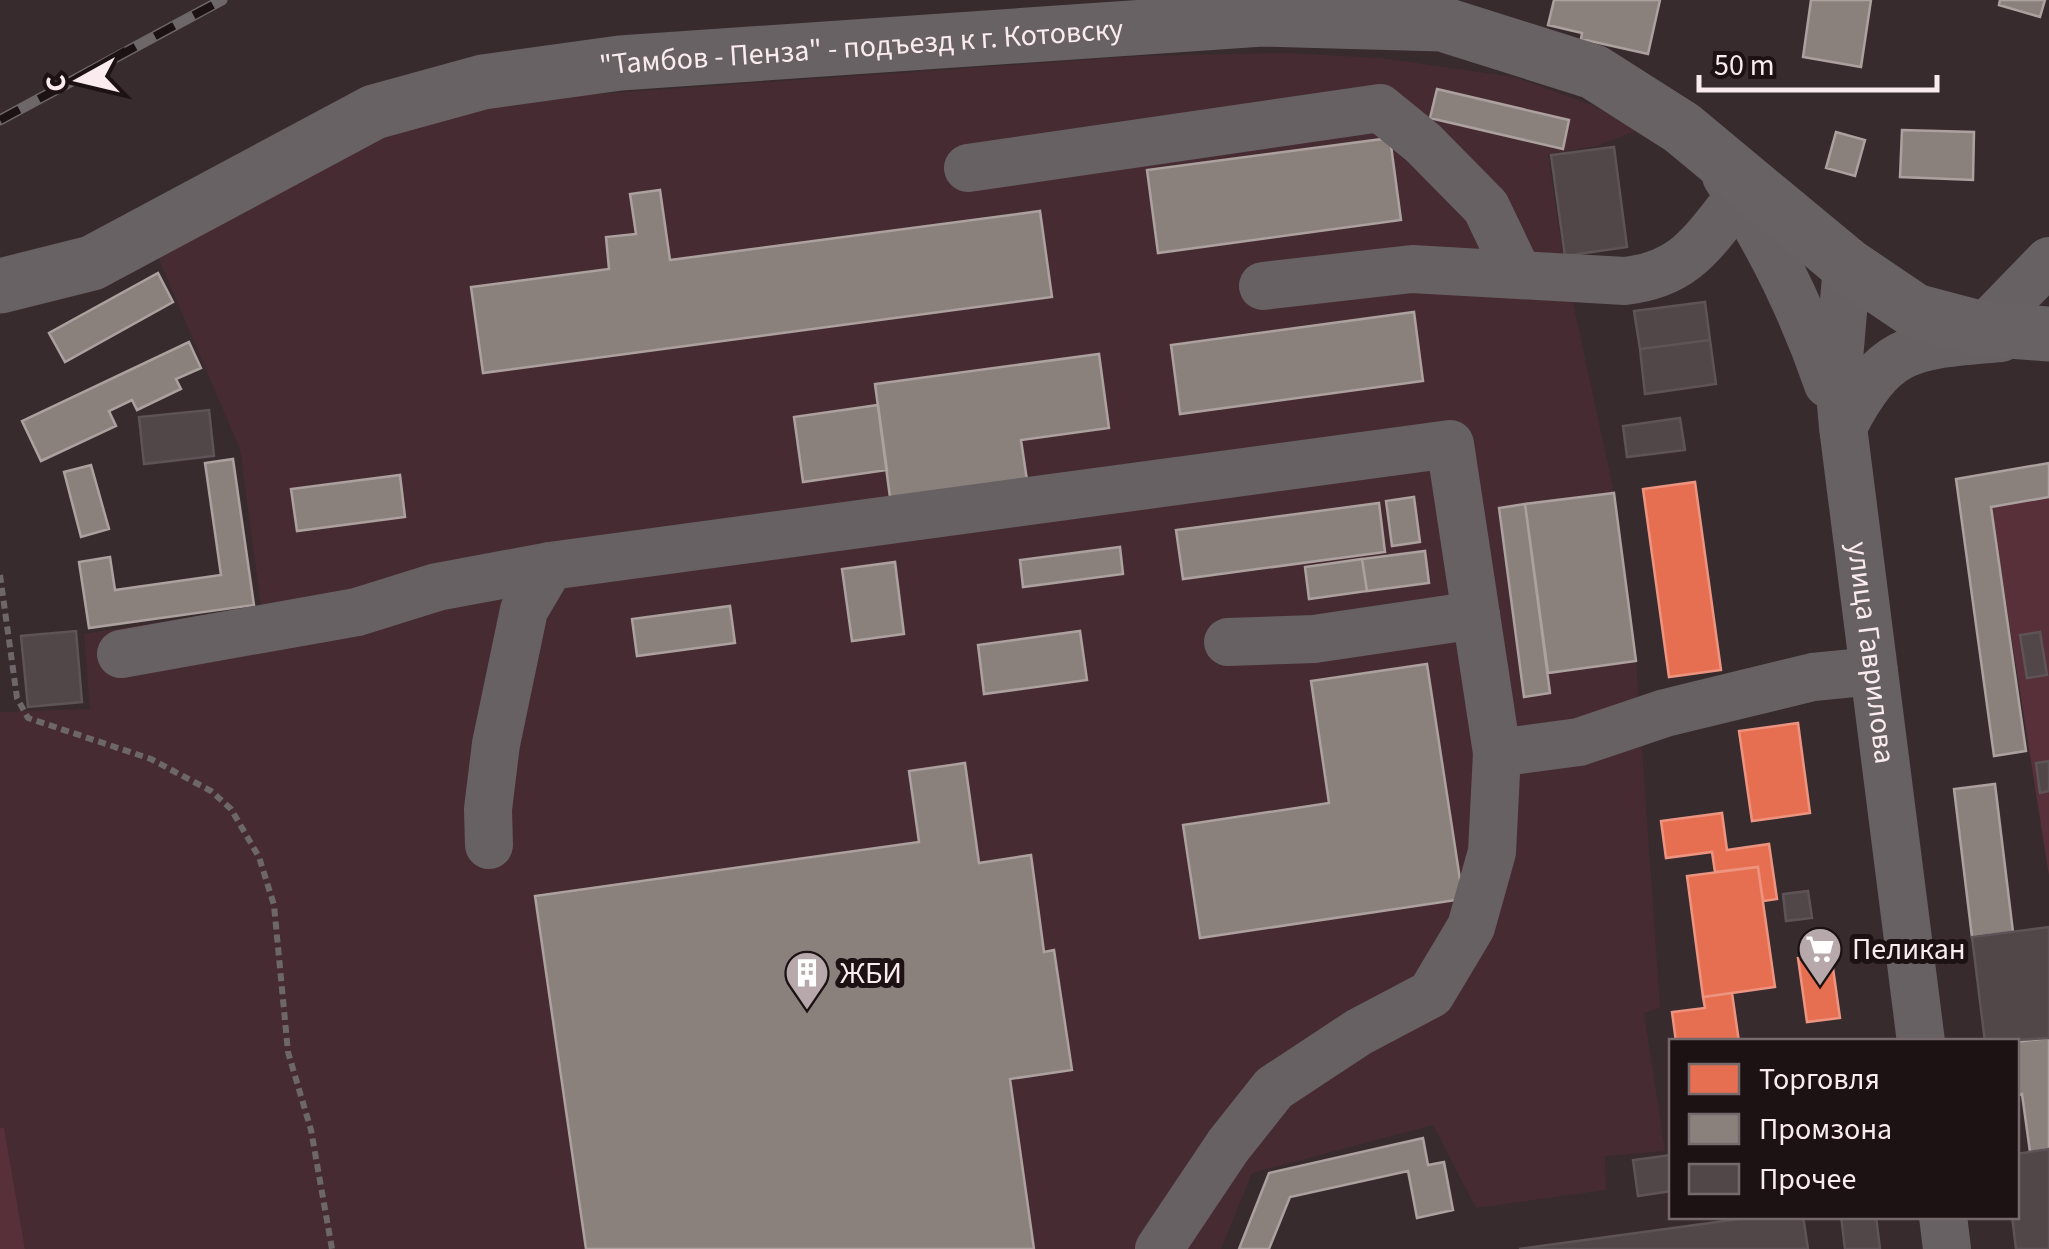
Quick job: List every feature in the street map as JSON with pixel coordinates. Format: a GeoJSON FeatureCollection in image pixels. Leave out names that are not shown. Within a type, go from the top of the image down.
{"type":"FeatureCollection","features":[{"type":"Feature","properties":{"kind":"main road","name":"\"Тамбов - Пенза\" - подъезд к г. Котовску"},"geometry":{"type":"LineString","coordinates":[[0,286],[92,263],[374,112],[444,91],[528,74],[982,35],[1445,12],[1594,72],[1636,95],[1708,148],[1847,265],[1916,311],[1983,330],[2046,334]]}},
{"type":"Feature","properties":{"kind":"main road","name":"\"Тамбов - Пенза\" - подъезд к г. Котовску"},"geometry":{"type":"LineString","coordinates":[[0,255],[31,256],[138,239]]}},
{"type":"Feature","properties":{"kind":"street"},"geometry":{"type":"LineString","coordinates":[[968,168],[1380,108],[1423,143],[1486,207],[1518,274]]}},
{"type":"Feature","properties":{"kind":"street"},"geometry":{"type":"LineString","coordinates":[[1708,148],[1769,240],[1802,308],[1844,427]]}},
{"type":"Feature","properties":{"kind":"street"},"geometry":{"type":"LineString","coordinates":[[1264,286],[1412,269],[1625,281],[1672,271],[1740,196]]}},
{"type":"Feature","properties":{"kind":"street"},"geometry":{"type":"LineString","coordinates":[[1983,330],[2049,261]]}},
{"type":"Feature","properties":{"kind":"street","name":"улица Гаврилова"},"geometry":{"type":"LineString","coordinates":[[1847,265],[1838,371],[1921,1039]]}},
{"type":"Feature","properties":{"kind":"street"},"geometry":{"type":"LineString","coordinates":[[1844,427],[1865,384],[1890,362],[1929,346],[2046,334]]}},
{"type":"Feature","properties":{"kind":"street"},"geometry":{"type":"LineString","coordinates":[[121,654],[357,612],[437,587],[550,566],[1450,444],[1497,753],[1492,852],[1472,927],[1431,994],[1359,1032],[1274,1088],[1228,1146],[1159,1249]]}},
{"type":"Feature","properties":{"kind":"street"},"geometry":{"type":"LineString","coordinates":[[489,845],[488,809],[496,744],[524,610],[550,566]]}},
{"type":"Feature","properties":{"kind":"street"},"geometry":{"type":"LineString","coordinates":[[1228,642],[1314,639],[1476,616]]}},
{"type":"Feature","properties":{"kind":"street"},"geometry":{"type":"LineString","coordinates":[[1497,753],[1579,742],[1665,712],[1813,678],[1874,671]]}},
{"type":"Feature","properties":{"kind":"street"},"geometry":{"type":"LineString","coordinates":[[1943,1219],[1947,1249]]}},
{"type":"Feature","properties":{"kind":"path"},"geometry":{"type":"LineString","coordinates":[[0,575],[16,698],[28,718],[150,760],[211,791],[231,809],[260,856],[274,905],[288,1052],[311,1130],[332,1249]]}},
{"type":"Feature","properties":{"kind":"shaded area"},"geometry":{"type":"Polygon","coordinates":[[[1287,53],[1381,58],[1514,77],[1592,105],[1638,130],[1597,146],[1548,154],[1564,261],[1614,493],[1636,661],[1660,1008],[1644,1013],[1665,1151],[1605,1156],[1606,1190],[1476,1208],[1433,1125],[1252,1173],[1221,1249],[25,1249],[4,1129],[0,1128],[0,712],[90,709],[84,634],[261,606],[240,449],[155,250],[396,125],[555,97],[1139,56],[1287,53]]]}},
{"type":"Feature","properties":{"kind":"shaded area"},"geometry":{"type":"Polygon","coordinates":[[[2049,497],[2049,876],[1991,507],[2049,497]]]}},
{"type":"Feature","properties":{"kind":"shaded area"},"geometry":{"type":"Polygon","coordinates":[[[0,1128],[4,1128],[25,1249],[0,1249],[0,1128]]]}},
{"type":"Feature","properties":{"kind":"building: Торговля"},"geometry":{"type":"Polygon","coordinates":[[[1695,482],[1721,670],[1669,677],[1643,489],[1695,482]]]}},
{"type":"Feature","properties":{"kind":"building: Торговля"},"geometry":{"type":"Polygon","coordinates":[[[1798,723],[1810,813],[1752,821],[1739,731],[1798,723]]]}},
{"type":"Feature","properties":{"kind":"building: Торговля"},"geometry":{"type":"Polygon","coordinates":[[[1722,813],[1727,850],[1769,844],[1777,899],[1763,901],[1758,867],[1715,872],[1712,852],[1666,858],[1661,821],[1722,813]]]}},
{"type":"Feature","properties":{"kind":"building: Торговля"},"geometry":{"type":"Polygon","coordinates":[[[1758,867],[1775,987],[1703,997],[1687,876],[1758,867]]]}},
{"type":"Feature","properties":{"kind":"building: Торговля"},"geometry":{"type":"Polygon","coordinates":[[[1831,954],[1840,1018],[1807,1022],[1798,958],[1831,954]]]}},
{"type":"Feature","properties":{"kind":"building: Торговля"},"geometry":{"type":"Polygon","coordinates":[[[1732,993],[1739,1039],[1676,1039],[1672,1012],[1705,1008],[1703,997],[1732,993]]]}},
{"type":"Feature","properties":{"kind":"building: Промзона"},"geometry":{"type":"Polygon","coordinates":[[[1554,0],[1660,0],[1648,54],[1581,39],[1582,33],[1548,25],[1554,0]]]}},
{"type":"Feature","properties":{"kind":"building: Промзона"},"geometry":{"type":"Polygon","coordinates":[[[1811,0],[1871,0],[1861,67],[1803,57],[1811,0]]]}},
{"type":"Feature","properties":{"kind":"building: Промзона"},"geometry":{"type":"Polygon","coordinates":[[[2000,0],[2045,0],[2040,17],[1999,5],[2000,0]]]}},
{"type":"Feature","properties":{"kind":"building: Промзона"},"geometry":{"type":"Polygon","coordinates":[[[1437,89],[1569,120],[1563,149],[1430,118],[1437,89]]]}},
{"type":"Feature","properties":{"kind":"building: Промзона"},"geometry":{"type":"Polygon","coordinates":[[[1902,130],[1974,132],[1973,180],[1900,177],[1902,130]]]}},
{"type":"Feature","properties":{"kind":"building: Промзона"},"geometry":{"type":"Polygon","coordinates":[[[1836,132],[1865,140],[1855,176],[1826,168],[1836,132]]]}},
{"type":"Feature","properties":{"kind":"building: Промзона"},"geometry":{"type":"Polygon","coordinates":[[[1390,138],[1401,220],[1158,253],[1147,170],[1390,138]]]}},
{"type":"Feature","properties":{"kind":"building: Промзона"},"geometry":{"type":"Polygon","coordinates":[[[660,190],[670,260],[1040,211],[1052,297],[483,373],[471,287],[609,269],[606,237],[636,234],[630,194],[660,190]]]}},
{"type":"Feature","properties":{"kind":"building: Промзона"},"geometry":{"type":"Polygon","coordinates":[[[158,273],[173,302],[65,362],[49,333],[158,273]]]}},
{"type":"Feature","properties":{"kind":"building: Промзона"},"geometry":{"type":"Polygon","coordinates":[[[1414,312],[1423,381],[1180,414],[1171,345],[1414,312]]]}},
{"type":"Feature","properties":{"kind":"building: Промзона"},"geometry":{"type":"Polygon","coordinates":[[[189,342],[201,368],[176,379],[181,389],[137,410],[132,400],[109,411],[116,426],[41,461],[22,421],[189,342]]]}},
{"type":"Feature","properties":{"kind":"building: Промзона"},"geometry":{"type":"Polygon","coordinates":[[[1099,354],[1109,428],[1021,440],[1028,487],[891,505],[875,384],[1099,354]]]}},
{"type":"Feature","properties":{"kind":"building: Промзона"},"geometry":{"type":"Polygon","coordinates":[[[878,405],[887,470],[803,482],[794,417],[878,405]]]}},
{"type":"Feature","properties":{"kind":"building: Промзона"},"geometry":{"type":"Polygon","coordinates":[[[233,459],[254,605],[89,628],[79,562],[110,557],[115,590],[221,575],[205,463],[233,459]]]}},
{"type":"Feature","properties":{"kind":"building: Промзона"},"geometry":{"type":"Polygon","coordinates":[[[2049,463],[2049,497],[1991,507],[2026,751],[1994,756],[1956,479],[2049,463]]]}},
{"type":"Feature","properties":{"kind":"building: Промзона"},"geometry":{"type":"Polygon","coordinates":[[[91,465],[109,529],[81,537],[64,472],[91,465]]]}},
{"type":"Feature","properties":{"kind":"building: Промзона"},"geometry":{"type":"Polygon","coordinates":[[[400,475],[405,517],[297,531],[291,489],[400,475]]]}},
{"type":"Feature","properties":{"kind":"building: Промзона"},"geometry":{"type":"Polygon","coordinates":[[[1614,493],[1636,661],[1548,673],[1525,504],[1614,493]]]}},
{"type":"Feature","properties":{"kind":"building: Промзона"},"geometry":{"type":"Polygon","coordinates":[[[1414,497],[1420,542],[1392,546],[1386,501],[1414,497]]]}},
{"type":"Feature","properties":{"kind":"building: Промзона"},"geometry":{"type":"Polygon","coordinates":[[[1379,503],[1385,552],[1183,579],[1176,530],[1379,503]]]}},
{"type":"Feature","properties":{"kind":"building: Промзона"},"geometry":{"type":"Polygon","coordinates":[[[1525,504],[1550,693],[1524,697],[1499,508],[1525,504]]]}},
{"type":"Feature","properties":{"kind":"building: Промзона"},"geometry":{"type":"Polygon","coordinates":[[[1120,547],[1123,574],[1023,587],[1020,560],[1120,547]]]}},
{"type":"Feature","properties":{"kind":"building: Промзона"},"geometry":{"type":"Polygon","coordinates":[[[1425,551],[1429,583],[1367,591],[1362,559],[1425,551]]]}},
{"type":"Feature","properties":{"kind":"building: Промзона"},"geometry":{"type":"Polygon","coordinates":[[[1362,559],[1367,591],[1309,599],[1305,567],[1362,559]]]}},
{"type":"Feature","properties":{"kind":"building: Промзона"},"geometry":{"type":"Polygon","coordinates":[[[895,562],[904,634],[852,641],[842,569],[895,562]]]}},
{"type":"Feature","properties":{"kind":"building: Промзона"},"geometry":{"type":"Polygon","coordinates":[[[730,606],[735,643],[637,656],[632,619],[730,606]]]}},
{"type":"Feature","properties":{"kind":"building: Промзона"},"geometry":{"type":"Polygon","coordinates":[[[1080,631],[1087,680],[984,694],[978,645],[1080,631]]]}},
{"type":"Feature","properties":{"kind":"building: Промзона"},"geometry":{"type":"Polygon","coordinates":[[[1427,664],[1463,899],[1200,938],[1183,825],[1329,803],[1311,681],[1427,664]]]}},
{"type":"Feature","properties":{"kind":"building: Промзона","name":"ЖБИ"},"geometry":{"type":"Polygon","coordinates":[[[965,763],[979,863],[1031,855],[1044,952],[1054,950],[1072,1070],[1010,1079],[1034,1249],[586,1249],[535,896],[919,842],[909,771],[965,763]]]}},
{"type":"Feature","properties":{"kind":"building: Промзона"},"geometry":{"type":"Polygon","coordinates":[[[1995,784],[2013,932],[1972,937],[1954,789],[1995,784]]]}},
{"type":"Feature","properties":{"kind":"building: Промзона"},"geometry":{"type":"Polygon","coordinates":[[[2049,1038],[2049,1149],[2030,1152],[2022,1094],[2019,1095],[2019,1042],[2049,1038]]]}},
{"type":"Feature","properties":{"kind":"building: Промзона"},"geometry":{"type":"Polygon","coordinates":[[[1423,1138],[1428,1165],[1444,1162],[1453,1210],[1417,1218],[1408,1171],[1290,1197],[1269,1249],[1239,1249],[1269,1173],[1423,1138]]]}},
{"type":"Feature","properties":{"kind":"building: Прочее"},"geometry":{"type":"Polygon","coordinates":[[[1614,147],[1627,247],[1565,256],[1551,155],[1614,147]]]}},
{"type":"Feature","properties":{"kind":"building: Прочее"},"geometry":{"type":"Polygon","coordinates":[[[1705,302],[1710,340],[1640,349],[1634,311],[1705,302]]]}},
{"type":"Feature","properties":{"kind":"building: Прочее"},"geometry":{"type":"Polygon","coordinates":[[[1710,340],[1716,384],[1645,394],[1640,349],[1710,340]]]}},
{"type":"Feature","properties":{"kind":"building: Прочее"},"geometry":{"type":"Polygon","coordinates":[[[209,410],[214,456],[144,464],[139,417],[209,410]]]}},
{"type":"Feature","properties":{"kind":"building: Прочее"},"geometry":{"type":"Polygon","coordinates":[[[1680,418],[1685,450],[1627,457],[1623,426],[1680,418]]]}},
{"type":"Feature","properties":{"kind":"building: Прочее"},"geometry":{"type":"Polygon","coordinates":[[[76,631],[82,702],[28,707],[21,636],[76,631]]]}},
{"type":"Feature","properties":{"kind":"building: Прочее"},"geometry":{"type":"Polygon","coordinates":[[[2040,632],[2047,675],[2027,678],[2020,635],[2040,632]]]}},
{"type":"Feature","properties":{"kind":"building: Прочее"},"geometry":{"type":"Polygon","coordinates":[[[2049,761],[2049,791],[2040,793],[2036,763],[2049,761]]]}},
{"type":"Feature","properties":{"kind":"building: Прочее"},"geometry":{"type":"Polygon","coordinates":[[[1808,891],[1812,918],[1786,921],[1783,894],[1808,891]]]}},
{"type":"Feature","properties":{"kind":"building: Прочее"},"geometry":{"type":"Polygon","coordinates":[[[2049,927],[2049,1038],[1985,1039],[1972,937],[2049,927]]]}},
{"type":"Feature","properties":{"kind":"building: Прочее"},"geometry":{"type":"Polygon","coordinates":[[[2049,1149],[2049,1249],[2016,1249],[2012,1219],[2019,1219],[2019,1154],[2049,1149]]]}},
{"type":"Feature","properties":{"kind":"building: Прочее"},"geometry":{"type":"Polygon","coordinates":[[[1669,1155],[1669,1191],[1638,1196],[1633,1160],[1669,1155]]]}},
{"type":"Feature","properties":{"kind":"building: Прочее"},"geometry":{"type":"Polygon","coordinates":[[[1739,1219],[1803,1219],[1808,1249],[1519,1249],[1739,1219]]]}},
{"type":"Feature","properties":{"kind":"building: Прочее"},"geometry":{"type":"Polygon","coordinates":[[[1841,1219],[1876,1219],[1880,1249],[1845,1249],[1841,1219]]]}},
{"type":"Feature","properties":{"kind":"railway"},"geometry":{"type":"LineString","coordinates":[[0,120],[222,0]]}},
{"type":"Feature","properties":{"kind":"place","name":"Пеликан"},"geometry":{"type":"Point","coordinates":[1820,987]}},
{"type":"Feature","properties":{"kind":"place","name":"ЖБИ"},"geometry":{"type":"Point","coordinates":[807,1011]}}]}
